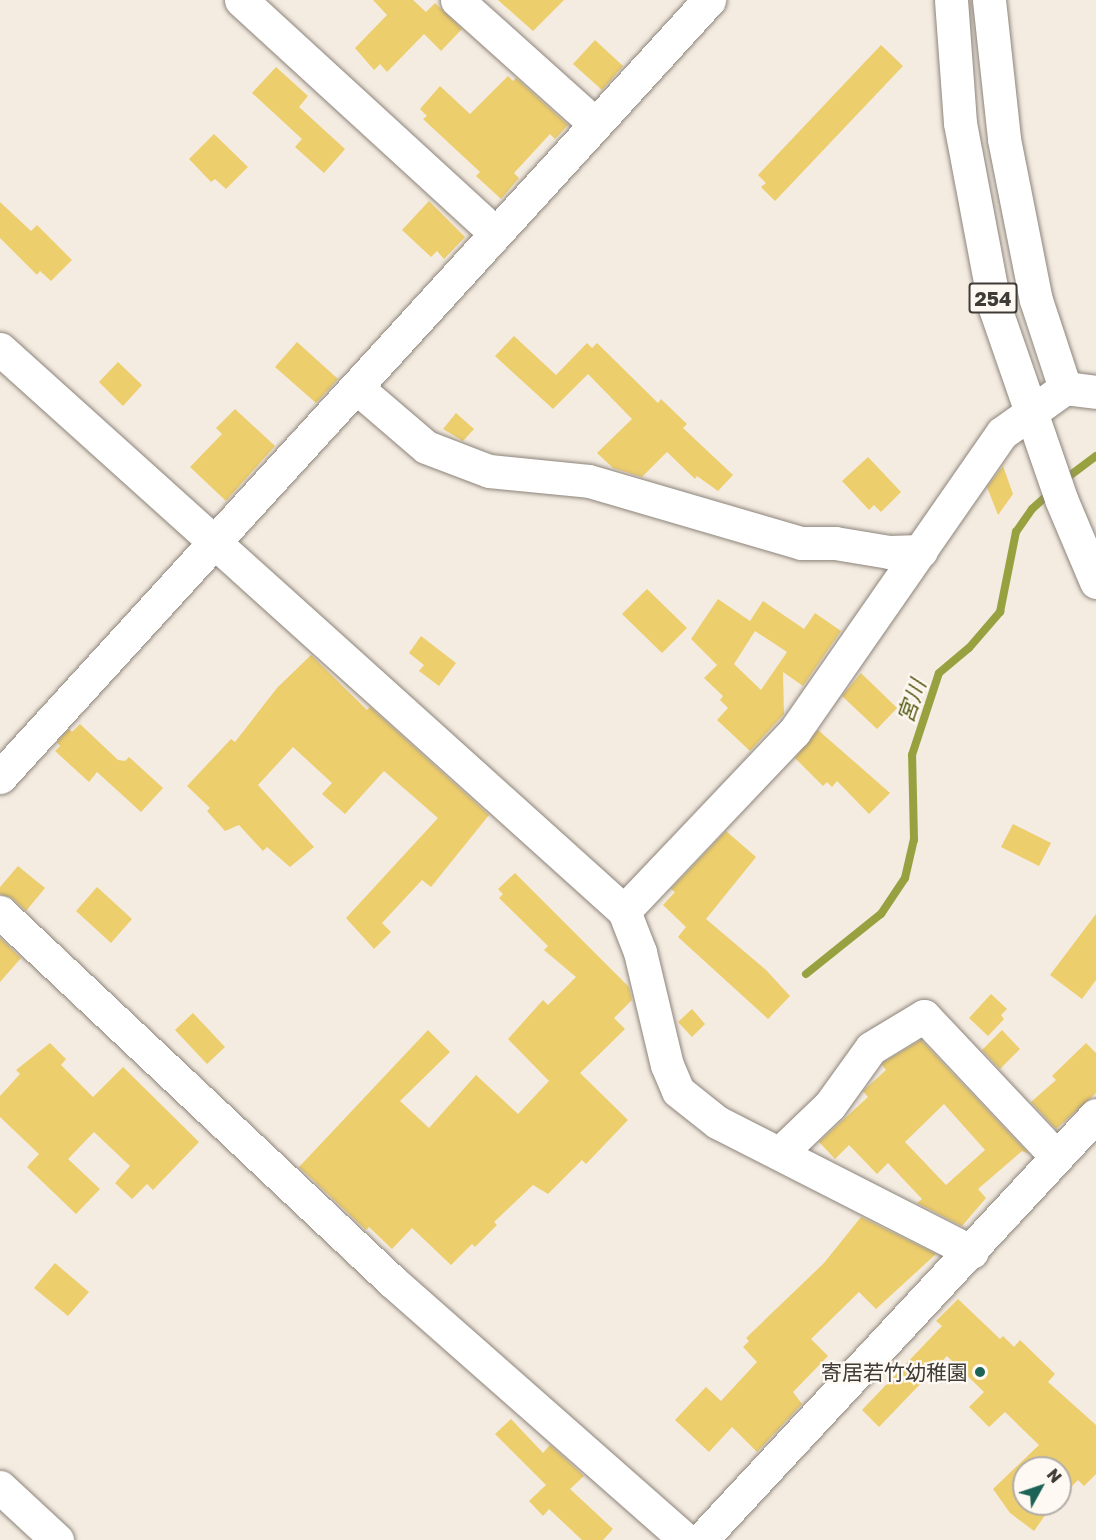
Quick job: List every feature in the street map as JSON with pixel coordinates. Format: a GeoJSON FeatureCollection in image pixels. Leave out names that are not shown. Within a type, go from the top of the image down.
{"type":"FeatureCollection","features":[{"type":"Feature","properties":{"kind":"main road"},"geometry":{"type":"LineString","coordinates":[[241,0],[495,233]]}},
{"type":"Feature","properties":{"kind":"main road"},"geometry":{"type":"LineString","coordinates":[[457,0],[596,124]]}},
{"type":"Feature","properties":{"kind":"main road"},"geometry":{"type":"LineString","coordinates":[[0,777],[709,0]]}},
{"type":"Feature","properties":{"kind":"main road","name":"254"},"geometry":{"type":"LineString","coordinates":[[951,0],[960,123],[995,308],[1029,412],[1096,582]]}},
{"type":"Feature","properties":{"kind":"main road"},"geometry":{"type":"LineString","coordinates":[[624,911],[794,732],[1002,433],[1029,412],[1081,390],[1036,300],[1004,139],[989,0]]}},
{"type":"Feature","properties":{"kind":"main road"},"geometry":{"type":"LineString","coordinates":[[0,349],[624,911],[640,952],[667,1065],[678,1091],[717,1122],[972,1252]]}},
{"type":"Feature","properties":{"kind":"main road"},"geometry":{"type":"LineString","coordinates":[[356,387],[426,447],[489,471],[589,481],[801,543],[835,543],[889,552],[921,550]]}},
{"type":"Feature","properties":{"kind":"main road"},"geometry":{"type":"LineString","coordinates":[[0,912],[392,1281],[686,1540]]}},
{"type":"Feature","properties":{"kind":"main road"},"geometry":{"type":"LineString","coordinates":[[780,1153],[830,1105],[871,1048],[924,1016],[1056,1156]]}},
{"type":"Feature","properties":{"kind":"main road"},"geometry":{"type":"LineString","coordinates":[[715,1534],[972,1252],[1056,1156],[1096,1115]]}},
{"type":"Feature","properties":{"kind":"main road"},"geometry":{"type":"LineString","coordinates":[[0,1487],[57,1540]]}},
{"type":"Feature","properties":{"kind":"building"},"geometry":{"type":"Polygon","coordinates":[[[373,0],[413,0],[426,12],[435,3],[462,29],[441,51],[424,34],[387,72],[380,64],[374,70],[355,48],[387,15],[373,0]]]}},
{"type":"Feature","properties":{"kind":"building"},"geometry":{"type":"Polygon","coordinates":[[[498,0],[564,0],[533,31],[498,0]]]}},
{"type":"Feature","properties":{"kind":"building"},"geometry":{"type":"Polygon","coordinates":[[[595,40],[623,66],[602,90],[573,64],[595,40]]]}},
{"type":"Feature","properties":{"kind":"building"},"geometry":{"type":"Polygon","coordinates":[[[881,45],[903,66],[775,201],[761,187],[766,183],[758,175],[881,45]]]}},
{"type":"Feature","properties":{"kind":"building"},"geometry":{"type":"Polygon","coordinates":[[[276,67],[308,96],[299,107],[345,149],[324,173],[295,147],[302,139],[252,93],[276,67]]]}},
{"type":"Feature","properties":{"kind":"building"},"geometry":{"type":"Polygon","coordinates":[[[508,76],[513,81],[516,78],[568,125],[555,139],[550,134],[514,173],[519,178],[501,199],[476,176],[480,172],[423,119],[427,116],[420,109],[440,86],[470,114],[508,76]]]}},
{"type":"Feature","properties":{"kind":"building"},"geometry":{"type":"Polygon","coordinates":[[[214,134],[248,167],[226,189],[215,179],[211,182],[189,159],[214,134]]]}},
{"type":"Feature","properties":{"kind":"building"},"geometry":{"type":"Polygon","coordinates":[[[429,201],[465,237],[444,259],[437,251],[431,257],[402,230],[429,201]]]}},
{"type":"Feature","properties":{"kind":"building"},"geometry":{"type":"Polygon","coordinates":[[[0,202],[31,231],[37,225],[72,260],[51,281],[40,271],[37,275],[0,238],[0,202]]]}},
{"type":"Feature","properties":{"kind":"building"},"geometry":{"type":"Polygon","coordinates":[[[514,336],[556,375],[587,343],[592,348],[597,343],[658,403],[661,399],[687,424],[683,428],[733,475],[718,491],[697,476],[695,479],[667,452],[642,477],[613,468],[597,453],[632,419],[588,374],[553,409],[495,356],[514,336]]]}},
{"type":"Feature","properties":{"kind":"building"},"geometry":{"type":"Polygon","coordinates":[[[297,342],[338,379],[316,403],[275,367],[297,342]]]}},
{"type":"Feature","properties":{"kind":"building"},"geometry":{"type":"Polygon","coordinates":[[[118,362],[142,385],[123,406],[99,382],[118,362]]]}},
{"type":"Feature","properties":{"kind":"building"},"geometry":{"type":"Polygon","coordinates":[[[235,409],[275,446],[226,501],[190,467],[222,434],[216,428],[235,409]]]}},
{"type":"Feature","properties":{"kind":"building"},"geometry":{"type":"Polygon","coordinates":[[[456,413],[474,429],[463,441],[443,429],[456,413]]]}},
{"type":"Feature","properties":{"kind":"building"},"geometry":{"type":"Polygon","coordinates":[[[868,457],[901,492],[881,512],[874,505],[869,510],[842,481],[868,457]]]}},
{"type":"Feature","properties":{"kind":"building"},"geometry":{"type":"Polygon","coordinates":[[[1003,466],[1013,494],[998,515],[987,487],[1003,466]]]}},
{"type":"Feature","properties":{"kind":"building"},"geometry":{"type":"Polygon","coordinates":[[[647,589],[687,628],[662,653],[622,614],[647,589]]]}},
{"type":"Feature","properties":{"kind":"building"},"geometry":{"type":"Polygon","coordinates":[[[718,599],[750,621],[763,601],[804,629],[815,613],[841,631],[803,686],[783,672],[784,714],[750,751],[717,720],[728,708],[720,700],[723,696],[704,678],[717,665],[691,639],[718,599]],[[755,631],[734,664],[761,690],[787,652],[755,631]]]}},
{"type":"Feature","properties":{"kind":"building"},"geometry":{"type":"Polygon","coordinates":[[[421,636],[456,663],[439,686],[419,671],[424,665],[409,653],[421,636]]]}},
{"type":"Feature","properties":{"kind":"building"},"geometry":{"type":"Polygon","coordinates":[[[311,655],[367,710],[370,707],[489,815],[431,887],[422,880],[382,923],[391,932],[374,949],[346,918],[438,818],[384,771],[345,814],[322,794],[332,783],[293,747],[258,785],[314,847],[290,867],[267,847],[263,851],[239,825],[225,831],[207,811],[210,808],[187,786],[231,739],[235,742],[277,688],[311,655]]]}},
{"type":"Feature","properties":{"kind":"building"},"geometry":{"type":"Polygon","coordinates":[[[861,673],[897,708],[877,729],[842,696],[861,673]]]}},
{"type":"Feature","properties":{"kind":"building"},"geometry":{"type":"Polygon","coordinates":[[[80,724],[118,760],[125,761],[129,757],[163,788],[141,812],[97,772],[89,782],[55,751],[60,746],[57,742],[69,729],[72,732],[80,724]]]}},
{"type":"Feature","properties":{"kind":"building"},"geometry":{"type":"Polygon","coordinates":[[[818,730],[890,793],[869,814],[837,781],[832,787],[827,782],[823,786],[795,758],[818,730]]]}},
{"type":"Feature","properties":{"kind":"building"},"geometry":{"type":"Polygon","coordinates":[[[1013,824],[1051,843],[1039,866],[1001,847],[1013,824]]]}},
{"type":"Feature","properties":{"kind":"building"},"geometry":{"type":"Polygon","coordinates":[[[726,831],[756,857],[706,919],[766,970],[790,996],[768,1019],[678,937],[686,927],[663,905],[675,892],[671,889],[726,831]]]}},
{"type":"Feature","properties":{"kind":"building"},"geometry":{"type":"Polygon","coordinates":[[[18,866],[45,888],[26,911],[12,898],[0,894],[0,887],[18,866]]]}},
{"type":"Feature","properties":{"kind":"building"},"geometry":{"type":"Polygon","coordinates":[[[515,873],[629,987],[632,1000],[614,1018],[625,1029],[580,1073],[628,1120],[586,1164],[582,1160],[548,1194],[533,1185],[494,1222],[497,1225],[475,1247],[472,1244],[451,1265],[412,1228],[392,1249],[369,1227],[366,1230],[299,1167],[428,1030],[450,1052],[400,1101],[429,1128],[476,1075],[518,1114],[549,1081],[508,1039],[543,1000],[548,1005],[576,977],[544,950],[548,946],[499,898],[503,894],[498,889],[515,873]]]}},
{"type":"Feature","properties":{"kind":"building"},"geometry":{"type":"Polygon","coordinates":[[[97,887],[132,919],[111,943],[76,911],[97,887]]]}},
{"type":"Feature","properties":{"kind":"building"},"geometry":{"type":"Polygon","coordinates":[[[1096,914],[1096,980],[1082,999],[1050,975],[1096,914]]]}},
{"type":"Feature","properties":{"kind":"building"},"geometry":{"type":"Polygon","coordinates":[[[0,938],[21,958],[0,982],[0,938]]]}},
{"type":"Feature","properties":{"kind":"building"},"geometry":{"type":"Polygon","coordinates":[[[991,994],[1007,1009],[1001,1015],[1004,1019],[988,1036],[969,1018],[991,994]]]}},
{"type":"Feature","properties":{"kind":"building"},"geometry":{"type":"Polygon","coordinates":[[[692,1009],[705,1024],[692,1037],[678,1022],[692,1009]]]}},
{"type":"Feature","properties":{"kind":"building"},"geometry":{"type":"Polygon","coordinates":[[[193,1013],[225,1047],[207,1064],[175,1030],[193,1013]]]}},
{"type":"Feature","properties":{"kind":"building"},"geometry":{"type":"Polygon","coordinates":[[[1002,1030],[1020,1049],[1000,1069],[982,1050],[1002,1030]]]}},
{"type":"Feature","properties":{"kind":"building"},"geometry":{"type":"Polygon","coordinates":[[[921,1040],[1029,1154],[1022,1151],[978,1189],[986,1198],[962,1226],[917,1203],[922,1199],[888,1163],[877,1174],[849,1145],[835,1159],[819,1142],[868,1097],[863,1091],[886,1070],[882,1065],[921,1040]],[[944,1104],[905,1142],[946,1185],[985,1150],[944,1104]]]}},
{"type":"Feature","properties":{"kind":"building"},"geometry":{"type":"Polygon","coordinates":[[[50,1043],[66,1059],[61,1065],[93,1097],[123,1067],[199,1142],[153,1190],[147,1184],[132,1199],[115,1183],[130,1166],[94,1132],[68,1159],[100,1189],[76,1214],[27,1167],[39,1154],[0,1117],[0,1096],[20,1074],[16,1070],[50,1043]]]}},
{"type":"Feature","properties":{"kind":"building"},"geometry":{"type":"Polygon","coordinates":[[[1086,1043],[1096,1053],[1096,1093],[1056,1129],[1031,1102],[1056,1080],[1052,1076],[1086,1043]]]}},
{"type":"Feature","properties":{"kind":"building"},"geometry":{"type":"Polygon","coordinates":[[[861,1217],[936,1254],[876,1309],[859,1292],[811,1339],[828,1356],[793,1392],[802,1404],[757,1452],[732,1427],[709,1452],[675,1420],[706,1387],[721,1401],[757,1362],[743,1347],[749,1341],[746,1338],[824,1263],[861,1217]]]}},
{"type":"Feature","properties":{"kind":"building"},"geometry":{"type":"Polygon","coordinates":[[[55,1263],[89,1292],[68,1316],[34,1288],[55,1263]]]}},
{"type":"Feature","properties":{"kind":"building"},"geometry":{"type":"Polygon","coordinates":[[[958,1299],[1000,1339],[1003,1336],[1014,1347],[1020,1340],[1055,1374],[1048,1382],[1096,1425],[1096,1474],[1084,1486],[1078,1480],[1072,1486],[1072,1456],[1028,1456],[1039,1445],[1005,1412],[989,1427],[969,1407],[984,1392],[947,1356],[879,1427],[862,1410],[942,1326],[936,1321],[958,1299]]]}},
{"type":"Feature","properties":{"kind":"building"},"geometry":{"type":"Polygon","coordinates":[[[511,1419],[543,1453],[550,1445],[584,1476],[570,1489],[613,1529],[603,1540],[582,1540],[549,1509],[543,1516],[529,1501],[546,1485],[495,1434],[511,1419]]]}},
{"type":"Feature","properties":{"kind":"building"},"geometry":{"type":"Polygon","coordinates":[[[1012,1471],[1012,1514],[1010,1513],[993,1489],[1012,1471]]]}},
{"type":"Feature","properties":{"kind":"building"},"geometry":{"type":"Polygon","coordinates":[[[1014,1516],[1045,1516],[1034,1531],[1014,1516]]]}},
{"type":"Feature","properties":{"kind":"waterway","name":"宮川"},"geometry":{"type":"LineString","coordinates":[[1064,480],[1096,456]]}},
{"type":"Feature","properties":{"kind":"waterway","name":"宮川"},"geometry":{"type":"LineString","coordinates":[[806,974],[881,914],[905,878],[914,840],[912,755],[939,673],[969,648],[1000,612],[1016,532],[1032,509],[1051,492]]}},
{"type":"Feature","properties":{"kind":"place","name":"寄居若竹幼稚園"},"geometry":{"type":"Point","coordinates":[980,1372]}}]}
